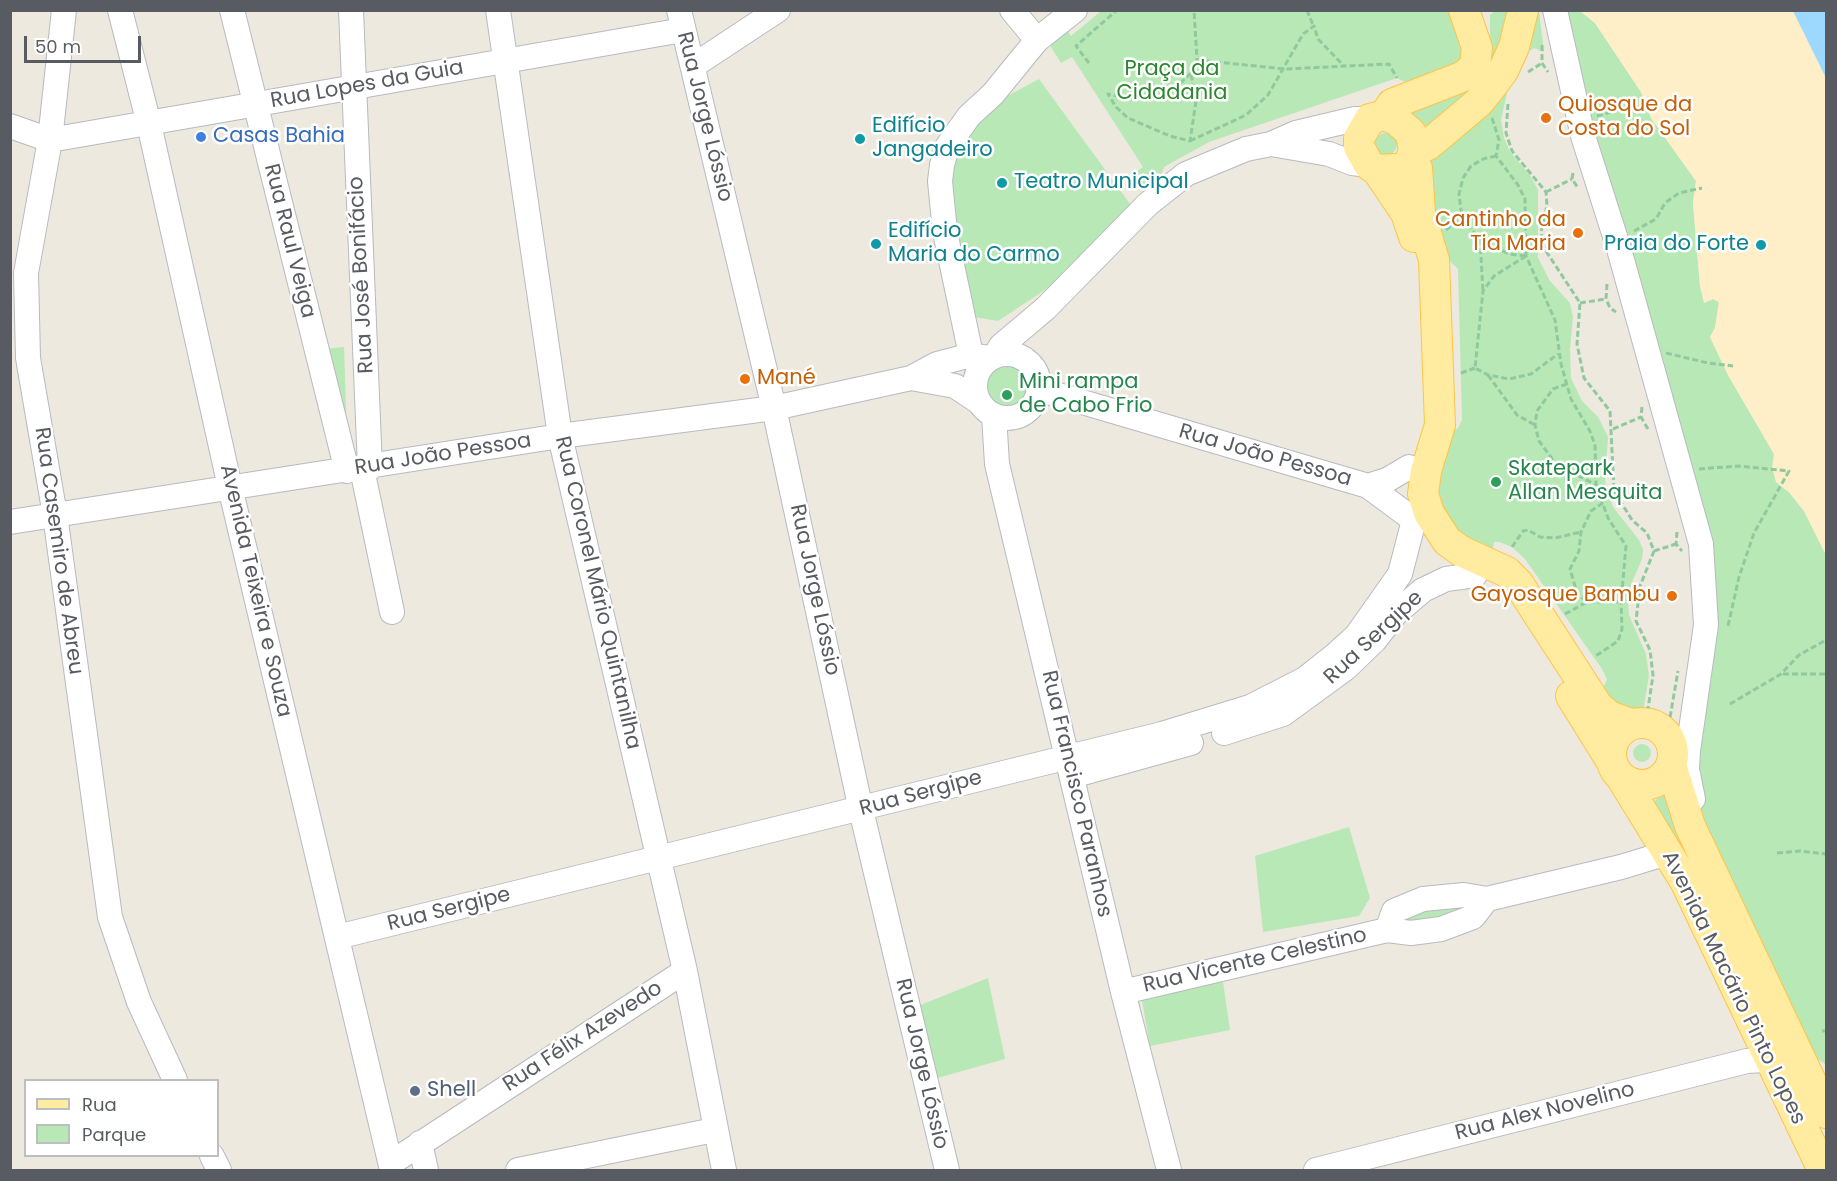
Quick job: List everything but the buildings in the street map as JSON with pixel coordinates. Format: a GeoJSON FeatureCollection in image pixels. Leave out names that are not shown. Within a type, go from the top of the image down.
{"type":"FeatureCollection","features":[{"type":"Feature","properties":{"kind":"main road"},"geometry":{"type":"LineString","coordinates":[[1377,117],[1392,104],[1464,76],[1475,66],[1477,48],[1464,10]]}},
{"type":"Feature","properties":{"kind":"main road"},"geometry":{"type":"LineString","coordinates":[[1373,167],[1392,170],[1402,166],[1413,154],[1428,145],[1479,102],[1503,71],[1519,36],[1523,10]]}},
{"type":"Feature","properties":{"kind":"main road"},"geometry":{"type":"LineString","coordinates":[[1377,117],[1396,120],[1412,134],[1420,213],[1434,261],[1440,425],[1426,471],[1423,494],[1429,513],[1447,541],[1461,551],[1507,572],[1518,583],[1597,705],[1609,716],[1661,729],[1667,735],[1673,749],[1671,765],[1661,778],[1645,785],[1636,785],[1616,770],[1614,740],[1639,724]]}},
{"type":"Feature","properties":{"kind":"main road","name":"Avenida Macário Pinto Lopes"},"geometry":{"type":"LineString","coordinates":[[1377,117],[1359,138],[1359,147],[1406,213],[1414,238],[1418,269],[1423,413],[1420,437],[1409,467],[1408,483],[1414,520],[1443,560],[1491,582],[1526,620],[1686,883],[1823,1170]]}},
{"type":"Feature","properties":{"kind":"main road","name":"Avenida Macário Pinto Lopes"},"geometry":{"type":"LineString","coordinates":[[1671,765],[1685,814],[1705,859],[1827,1113]]}},
{"type":"Feature","properties":{"kind":"street","name":"Rua Casemiro de Abreu"},"geometry":{"type":"LineString","coordinates":[[64,10],[50,140],[18,311],[55,515],[110,917],[139,1002],[175,1079]]}},
{"type":"Feature","properties":{"kind":"street","name":"Avenida Teixeira e Souza"},"geometry":{"type":"LineString","coordinates":[[120,10],[149,124],[230,487],[392,1167]]}},
{"type":"Feature","properties":{"kind":"street","name":"Rua Raul Veiga"},"geometry":{"type":"LineString","coordinates":[[232,10],[255,105],[360,469]]}},
{"type":"Feature","properties":{"kind":"street","name":"Rua José Bonifácio"},"geometry":{"type":"LineString","coordinates":[[351,10],[360,469]]}},
{"type":"Feature","properties":{"kind":"street","name":"Rua Coronel Mário Quintanilha"},"geometry":{"type":"LineString","coordinates":[[498,10],[560,436],[685,970],[714,1130],[724,1170]]}},
{"type":"Feature","properties":{"kind":"street"},"geometry":{"type":"LineString","coordinates":[[693,66],[778,10]]}},
{"type":"Feature","properties":{"kind":"street"},"geometry":{"type":"LineString","coordinates":[[1012,10],[1038,40]]}},
{"type":"Feature","properties":{"kind":"street"},"geometry":{"type":"LineString","coordinates":[[986,357],[945,232],[940,181],[942,165],[956,133],[993,94],[1038,40],[1075,10]]}},
{"type":"Feature","properties":{"kind":"street"},"geometry":{"type":"LineString","coordinates":[[1555,10],[1583,136],[1616,237],[1701,544],[1705,613],[1699,684],[1690,724],[1687,769],[1698,819],[1713,855],[1705,859]]}},
{"type":"Feature","properties":{"kind":"street","name":"Rua Lopes da Guia"},"geometry":{"type":"LineString","coordinates":[[50,140],[506,61],[681,20]]}},
{"type":"Feature","properties":{"kind":"street","name":"Rua Jorge Lóssio"},"geometry":{"type":"LineString","coordinates":[[681,20],[774,408],[861,810],[947,1170]]}},
{"type":"Feature","properties":{"kind":"street"},"geometry":{"type":"LineString","coordinates":[[1046,308],[1034,336],[1037,381],[1030,407],[1013,417],[987,408],[975,383],[986,357],[1046,308],[1148,204],[1186,174],[1246,149],[1271,144],[1296,133],[1345,121],[1377,117]]}},
{"type":"Feature","properties":{"kind":"street"},"geometry":{"type":"LineString","coordinates":[[10,126],[50,140]]}},
{"type":"Feature","properties":{"kind":"street"},"geometry":{"type":"LineString","coordinates":[[1271,144],[1329,154],[1352,163],[1373,167]]}},
{"type":"Feature","properties":{"kind":"street"},"geometry":{"type":"LineString","coordinates":[[986,357],[1011,354],[1018,356],[1037,381]]}},
{"type":"Feature","properties":{"kind":"street","name":"Rua João Pessoa"},"geometry":{"type":"LineString","coordinates":[[10,522],[560,436],[774,408],[910,378],[938,364],[986,357]]}},
{"type":"Feature","properties":{"kind":"street","name":"Rua João Pessoa"},"geometry":{"type":"LineString","coordinates":[[910,378],[955,386],[987,408]]}},
{"type":"Feature","properties":{"kind":"street","name":"Rua João Pessoa"},"geometry":{"type":"LineString","coordinates":[[1037,381],[1368,486],[1414,520]]}},
{"type":"Feature","properties":{"kind":"street","name":"Rua Francisco Paranhos"},"geometry":{"type":"LineString","coordinates":[[987,408],[997,464],[1069,766],[1123,992],[1169,1170]]}},
{"type":"Feature","properties":{"kind":"street"},"geometry":{"type":"LineString","coordinates":[[1368,486],[1387,480],[1409,467]]}},
{"type":"Feature","properties":{"kind":"street"},"geometry":{"type":"LineString","coordinates":[[360,469],[392,612]]}},
{"type":"Feature","properties":{"kind":"street","name":"Rua Sergipe"},"geometry":{"type":"LineString","coordinates":[[1278,704],[1357,635],[1400,574],[1414,520]]}},
{"type":"Feature","properties":{"kind":"street","name":"Rua Sergipe"},"geometry":{"type":"LineString","coordinates":[[337,937],[861,810],[1069,766],[1250,707],[1278,704],[1346,668],[1375,640],[1396,613],[1423,590],[1446,579],[1475,575]]}},
{"type":"Feature","properties":{"kind":"street","name":"Rua Vicente Celestino"},"geometry":{"type":"LineString","coordinates":[[1388,930],[1394,911],[1409,903],[1448,895],[1487,899],[1621,867],[1667,853]]}},
{"type":"Feature","properties":{"kind":"street","name":"Rua Vicente Celestino"},"geometry":{"type":"LineString","coordinates":[[1123,992],[1388,930],[1411,933],[1464,922],[1478,912],[1487,899]]}},
{"type":"Feature","properties":{"kind":"street","name":"Rua Félix Azevedo"},"geometry":{"type":"LineString","coordinates":[[392,1167],[420,1143],[685,970]]}},
{"type":"Feature","properties":{"kind":"street","name":"Rua Alex Novelino"},"geometry":{"type":"LineString","coordinates":[[1316,1170],[1747,1061],[1764,1060],[1773,1064]]}},
{"type":"Feature","properties":{"kind":"street"},"geometry":{"type":"LineString","coordinates":[[518,1170],[714,1130]]}},
{"type":"Feature","properties":{"kind":"street"},"geometry":{"type":"LineString","coordinates":[[420,1143],[426,1170]]}},
{"type":"Feature","properties":{"kind":"path"},"geometry":{"type":"LineString","coordinates":[[1089,63],[1076,46],[1117,10]]}},
{"type":"Feature","properties":{"kind":"path"},"geometry":{"type":"LineString","coordinates":[[1194,10],[1197,60],[1191,73],[1168,95],[1136,100],[1108,94],[1116,107],[1128,118],[1170,136],[1190,141],[1246,115],[1268,95],[1285,69],[1303,34],[1314,26]]}},
{"type":"Feature","properties":{"kind":"path"},"geometry":{"type":"LineString","coordinates":[[1307,10],[1318,39],[1345,67]]}},
{"type":"Feature","properties":{"kind":"path"},"geometry":{"type":"LineString","coordinates":[[1197,60],[1285,69],[1389,64]]}},
{"type":"Feature","properties":{"kind":"path"},"geometry":{"type":"LineString","coordinates":[[1503,71],[1510,89],[1506,133],[1512,151],[1546,192],[1547,206],[1540,232],[1544,248],[1580,303],[1577,344],[1584,378],[1610,411],[1614,491],[1632,520],[1647,533],[1654,551],[1640,586],[1636,621],[1650,650],[1653,675],[1639,724]]}},
{"type":"Feature","properties":{"kind":"path"},"geometry":{"type":"LineString","coordinates":[[1190,141],[1196,101],[1191,73]]}},
{"type":"Feature","properties":{"kind":"path"},"geometry":{"type":"LineString","coordinates":[[1581,120],[1649,101]]}},
{"type":"Feature","properties":{"kind":"path"},"geometry":{"type":"LineString","coordinates":[[1479,102],[1496,123],[1499,140],[1496,156],[1518,185],[1525,199],[1526,256],[1556,320],[1559,353],[1571,399],[1593,440],[1596,485],[1608,518],[1626,546],[1621,602],[1623,629],[1618,641],[1594,657]]}},
{"type":"Feature","properties":{"kind":"path"},"geometry":{"type":"LineString","coordinates":[[1496,156],[1483,159],[1471,166],[1463,178],[1459,194],[1466,224],[1480,239],[1509,254],[1526,256]]}},
{"type":"Feature","properties":{"kind":"path"},"geometry":{"type":"LineString","coordinates":[[1546,192],[1572,179]]}},
{"type":"Feature","properties":{"kind":"path"},"geometry":{"type":"LineString","coordinates":[[1616,237],[1656,219],[1665,203],[1679,193],[1702,188]]}},
{"type":"Feature","properties":{"kind":"path"},"geometry":{"type":"LineString","coordinates":[[1475,368],[1484,291],[1480,239]]}},
{"type":"Feature","properties":{"kind":"path"},"geometry":{"type":"LineString","coordinates":[[1484,291],[1494,276],[1526,256]]}},
{"type":"Feature","properties":{"kind":"path"},"geometry":{"type":"LineString","coordinates":[[1580,303],[1606,299]]}},
{"type":"Feature","properties":{"kind":"path"},"geometry":{"type":"LineString","coordinates":[[1461,373],[1475,368],[1488,375],[1509,379],[1531,374],[1559,353]]}},
{"type":"Feature","properties":{"kind":"path"},"geometry":{"type":"LineString","coordinates":[[1689,358],[1733,366]]}},
{"type":"Feature","properties":{"kind":"path"},"geometry":{"type":"LineString","coordinates":[[1488,375],[1517,415],[1535,425]]}},
{"type":"Feature","properties":{"kind":"path"},"geometry":{"type":"LineString","coordinates":[[1567,384],[1553,389],[1537,411],[1535,425],[1539,441],[1551,460],[1596,485]]}},
{"type":"Feature","properties":{"kind":"path"},"geometry":{"type":"LineString","coordinates":[[1612,429],[1641,417]]}},
{"type":"Feature","properties":{"kind":"path"},"geometry":{"type":"LineString","coordinates":[[1683,474],[1720,465],[1789,471],[1754,533],[1739,577],[1728,626]]}},
{"type":"Feature","properties":{"kind":"path"},"geometry":{"type":"LineString","coordinates":[[1587,602],[1576,594],[1570,569],[1579,551],[1581,532],[1591,511],[1603,503]]}},
{"type":"Feature","properties":{"kind":"path"},"geometry":{"type":"LineString","coordinates":[[1512,547],[1523,531],[1528,530],[1540,537],[1554,538],[1581,532]]}},
{"type":"Feature","properties":{"kind":"path"},"geometry":{"type":"LineString","coordinates":[[1654,551],[1676,544]]}},
{"type":"Feature","properties":{"kind":"path"},"geometry":{"type":"LineString","coordinates":[[1565,614],[1587,602],[1621,602]]}},
{"type":"Feature","properties":{"kind":"path"},"geometry":{"type":"LineString","coordinates":[[1730,704],[1781,674],[1799,655],[1813,645],[1827,640]]}},
{"type":"Feature","properties":{"kind":"path"},"geometry":{"type":"LineString","coordinates":[[1781,674],[1791,672],[1827,674]]}},
{"type":"Feature","properties":{"kind":"path"},"geometry":{"type":"LineString","coordinates":[[1777,853],[1800,851],[1827,854]]}},
{"type":"Feature","properties":{"kind":"green space","name":"Praça da Cidadania"},"geometry":{"type":"Polygon","coordinates":[[[1456,10],[1470,61],[1409,84],[1397,78],[1209,142],[1164,167],[1157,187],[1147,188],[1133,174],[1143,167],[1072,57],[1061,63],[1051,47],[1052,37],[1065,27],[1071,36],[1101,11],[1456,10]]]}},
{"type":"Feature","properties":{"kind":"green space"},"geometry":{"type":"Polygon","coordinates":[[[1495,11],[1514,11],[1485,80],[1425,139],[1412,112],[1490,43],[1490,15],[1495,11]]]}},
{"type":"Feature","properties":{"kind":"green space"},"geometry":{"type":"Polygon","coordinates":[[[1533,11],[1539,11],[1544,52],[1534,48],[1518,58],[1533,11]]]}},
{"type":"Feature","properties":{"kind":"green space"},"geometry":{"type":"Polygon","coordinates":[[[1555,11],[1580,11],[1595,23],[1641,92],[1651,118],[1696,181],[1693,203],[1700,286],[1704,302],[1713,299],[1719,302],[1715,328],[1710,337],[1728,375],[1774,454],[1780,486],[1789,492],[1804,511],[1826,555],[1826,1065],[1810,1053],[1725,873],[1701,812],[1692,721],[1704,560],[1555,11]]]}},
{"type":"Feature","properties":{"kind":"green space"},"geometry":{"type":"Polygon","coordinates":[[[1039,79],[1133,208],[1063,278],[998,321],[973,317],[951,214],[948,167],[985,108],[1039,79]]]}},
{"type":"Feature","properties":{"kind":"green space"},"geometry":{"type":"Polygon","coordinates":[[[1500,86],[1507,93],[1501,120],[1504,138],[1510,152],[1530,175],[1538,190],[1538,258],[1550,281],[1570,303],[1573,317],[1570,349],[1571,378],[1582,401],[1598,417],[1608,437],[1605,482],[1613,507],[1639,540],[1643,549],[1642,559],[1631,585],[1628,601],[1629,615],[1646,654],[1649,675],[1643,712],[1618,712],[1600,696],[1607,679],[1602,669],[1525,559],[1512,547],[1499,542],[1494,542],[1492,555],[1472,548],[1435,507],[1446,437],[1458,428],[1462,420],[1458,269],[1440,252],[1425,178],[1430,161],[1439,148],[1500,86]]]}},
{"type":"Feature","properties":{"kind":"green space"},"geometry":{"type":"Polygon","coordinates":[[[1382,133],[1390,133],[1397,140],[1397,148],[1390,155],[1382,155],[1375,148],[1375,140],[1382,133]]]}},
{"type":"Feature","properties":{"kind":"green space"},"geometry":{"type":"Polygon","coordinates":[[[344,347],[347,436],[324,349],[344,347]]]}},
{"type":"Feature","properties":{"kind":"green space"},"geometry":{"type":"Polygon","coordinates":[[[1008,364],[1023,371],[1030,386],[1023,401],[1008,408],[993,401],[986,386],[993,371],[1008,364]]]}},
{"type":"Feature","properties":{"kind":"green space"},"geometry":{"type":"Polygon","coordinates":[[[1642,744],[1650,749],[1651,753],[1646,761],[1642,762],[1634,757],[1633,753],[1638,745],[1642,744]]]}},
{"type":"Feature","properties":{"kind":"green space"},"geometry":{"type":"Polygon","coordinates":[[[1673,789],[1693,855],[1685,865],[1651,803],[1673,789]]]}},
{"type":"Feature","properties":{"kind":"green space"},"geometry":{"type":"Polygon","coordinates":[[[1349,827],[1370,898],[1359,916],[1263,932],[1255,856],[1349,827]]]}},
{"type":"Feature","properties":{"kind":"green space"},"geometry":{"type":"Polygon","coordinates":[[[1459,900],[1472,912],[1415,924],[1399,920],[1405,911],[1459,900]]]}},
{"type":"Feature","properties":{"kind":"green space"},"geometry":{"type":"Polygon","coordinates":[[[988,978],[1005,1059],[934,1079],[918,1006],[988,978]]]}},
{"type":"Feature","properties":{"kind":"green space"},"geometry":{"type":"Polygon","coordinates":[[[1223,982],[1230,1030],[1150,1046],[1141,995],[1223,982]]]}},
{"type":"Feature","properties":{"kind":"sand","name":"Praia do Forte"},"geometry":{"type":"Polygon","coordinates":[[[1580,11],[1826,11],[1826,555],[1804,511],[1789,492],[1776,482],[1772,467],[1774,454],[1728,375],[1710,337],[1715,328],[1719,302],[1713,299],[1704,303],[1700,286],[1693,203],[1696,181],[1651,118],[1641,92],[1595,23],[1580,11]]]}},
{"type":"Feature","properties":{"kind":"water"},"geometry":{"type":"Polygon","coordinates":[[[1793,11],[1826,11],[1826,78],[1793,11]]]}},
{"type":"Feature","properties":{"kind":"place","name":"Quiosque da Costa do Sol"},"geometry":{"type":"Point","coordinates":[1546,118]}},
{"type":"Feature","properties":{"kind":"place","name":"Casas Bahia"},"geometry":{"type":"Point","coordinates":[201,137]}},
{"type":"Feature","properties":{"kind":"place","name":"Edifício Jangadeiro"},"geometry":{"type":"Point","coordinates":[860,139]}},
{"type":"Feature","properties":{"kind":"place","name":"Teatro Municipal"},"geometry":{"type":"Point","coordinates":[1002,183]}},
{"type":"Feature","properties":{"kind":"place","name":"Cantinho da Tia Maria"},"geometry":{"type":"Point","coordinates":[1578,233]}},
{"type":"Feature","properties":{"kind":"place","name":"Edifício Maria do Carmo"},"geometry":{"type":"Point","coordinates":[876,244]}},
{"type":"Feature","properties":{"kind":"place","name":"Praia do Forte"},"geometry":{"type":"Point","coordinates":[1761,245]}},
{"type":"Feature","properties":{"kind":"place","name":"Mané"},"geometry":{"type":"Point","coordinates":[745,379]}},
{"type":"Feature","properties":{"kind":"place","name":"Mini rampa de Cabo Frio"},"geometry":{"type":"Point","coordinates":[1007,395]}},
{"type":"Feature","properties":{"kind":"place","name":"Skatepark Allan Mesquita"},"geometry":{"type":"Point","coordinates":[1496,482]}},
{"type":"Feature","properties":{"kind":"place","name":"Gayosque Bambu"},"geometry":{"type":"Point","coordinates":[1672,596]}},
{"type":"Feature","properties":{"kind":"place","name":"Shell"},"geometry":{"type":"Point","coordinates":[415,1091]}}]}
